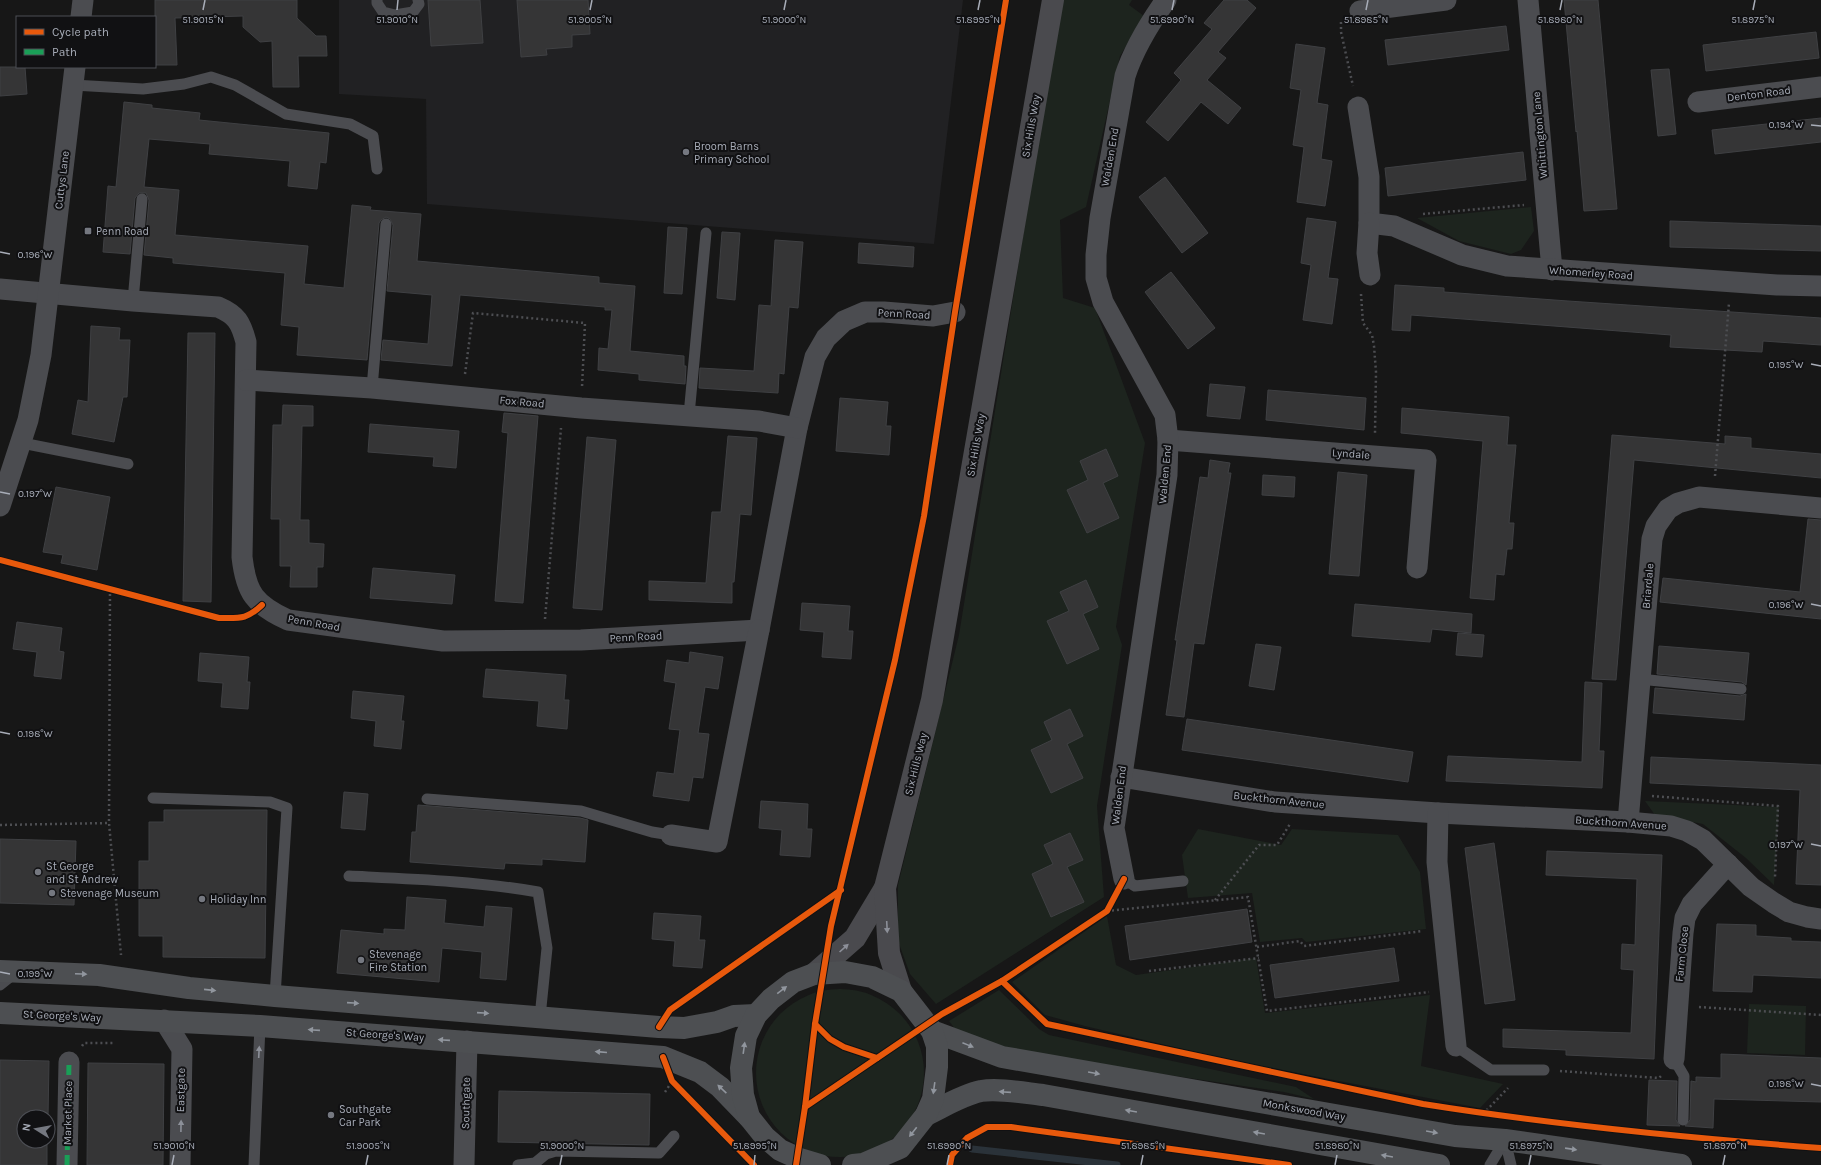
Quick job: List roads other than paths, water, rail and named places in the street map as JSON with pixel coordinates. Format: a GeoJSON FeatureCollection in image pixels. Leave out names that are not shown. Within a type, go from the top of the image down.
{"type":"FeatureCollection","features":[{"type":"Feature","properties":{"kind":"main road"},"geometry":{"type":"LineString","coordinates":[[10,971],[99,975],[189,988],[275,996],[684,1028],[717,1022],[734,1016],[756,1015]]}},
{"type":"Feature","properties":{"kind":"main road"},"geometry":{"type":"LineString","coordinates":[[749,1117],[743,1095],[741,1068],[746,1036],[756,1015],[771,999],[793,982],[814,974],[845,972],[872,977],[901,991],[932,1031],[937,1046],[937,1067],[933,1099],[926,1115],[897,1157],[853,1165]]}},
{"type":"Feature","properties":{"kind":"main road","name":"St George's Way"},"geometry":{"type":"LineString","coordinates":[[0,1013],[260,1026],[663,1057],[700,1072],[720,1087],[749,1117],[765,1137],[780,1150],[807,1163]]}},
{"type":"Feature","properties":{"kind":"main road","name":"Monkswood Way"},"geometry":{"type":"LineString","coordinates":[[932,1031],[1002,1057],[1455,1136],[1505,1140],[1681,1165]]}},
{"type":"Feature","properties":{"kind":"main road"},"geometry":{"type":"LineString","coordinates":[[926,1115],[963,1097],[982,1091],[1004,1091],[1051,1097],[1439,1165]]}},
{"type":"Feature","properties":{"kind":"street"},"geometry":{"type":"LineString","coordinates":[[81,16],[83,0]]}},
{"type":"Feature","properties":{"kind":"street","name":"Six Hills Way"},"geometry":{"type":"LineString","coordinates":[[814,974],[855,938],[885,888],[932,700],[1053,0]]}},
{"type":"Feature","properties":{"kind":"street","name":"Walden End"},"geometry":{"type":"LineString","coordinates":[[1124,879],[1114,828],[1120,777],[1167,475],[1168,440],[1165,415],[1103,302],[1096,278],[1096,255],[1100,218],[1125,76],[1131,58],[1142,37],[1166,0]]}},
{"type":"Feature","properties":{"kind":"street"},"geometry":{"type":"LineString","coordinates":[[1360,11],[1446,0]]}},
{"type":"Feature","properties":{"kind":"street","name":"Whittington Lane"},"geometry":{"type":"LineString","coordinates":[[1528,0],[1552,270]]}},
{"type":"Feature","properties":{"kind":"street","name":"Cuttys Lane"},"geometry":{"type":"LineString","coordinates":[[0,506],[22,443],[41,355],[74,76]]}},
{"type":"Feature","properties":{"kind":"street","name":"Denton Road"},"geometry":{"type":"LineString","coordinates":[[1698,102],[1821,87]]}},
{"type":"Feature","properties":{"kind":"street"},"geometry":{"type":"LineString","coordinates":[[1358,107],[1369,177],[1369,223],[1367,253],[1370,275]]}},
{"type":"Feature","properties":{"kind":"street","name":"Whomerley Road"},"geometry":{"type":"LineString","coordinates":[[1369,223],[1394,226],[1462,255],[1507,266],[1777,285],[1821,286]]}},
{"type":"Feature","properties":{"kind":"street"},"geometry":{"type":"LineString","coordinates":[[0,289],[49,294]]}},
{"type":"Feature","properties":{"kind":"street","name":"Penn Road"},"geometry":{"type":"LineString","coordinates":[[49,294],[218,307],[228,311],[237,318],[243,329],[246,342],[242,557],[247,586],[262,605],[274,614],[288,620],[314,625],[443,641],[543,641],[759,630]]}},
{"type":"Feature","properties":{"kind":"street","name":"Penn Road"},"geometry":{"type":"LineString","coordinates":[[672,835],[717,842],[797,428],[815,357],[826,338],[844,321],[865,312],[933,316],[955,312]]}},
{"type":"Feature","properties":{"kind":"street","name":"Fox Road"},"geometry":{"type":"LineString","coordinates":[[246,380],[372,388],[572,407],[759,420],[797,428]]}},
{"type":"Feature","properties":{"kind":"street","name":"Lyndale"},"geometry":{"type":"LineString","coordinates":[[1168,440],[1426,460],[1417,568]]}},
{"type":"Feature","properties":{"kind":"street","name":"Briardale"},"geometry":{"type":"LineString","coordinates":[[1628,822],[1652,540],[1656,526],[1668,509],[1678,503],[1699,497],[1821,508]]}},
{"type":"Feature","properties":{"kind":"street","name":"Buckthorn Avenue"},"geometry":{"type":"LineString","coordinates":[[1120,777],[1275,802],[1438,813],[1628,822],[1671,826],[1687,831],[1703,840],[1751,887],[1774,903],[1790,912],[1821,919]]}},
{"type":"Feature","properties":{"kind":"street"},"geometry":{"type":"LineString","coordinates":[[1438,813],[1437,862],[1456,1046]]}},
{"type":"Feature","properties":{"kind":"street","name":"Farm Close"},"geometry":{"type":"LineString","coordinates":[[1674,1059],[1683,933],[1686,918],[1692,904],[1728,864]]}},
{"type":"Feature","properties":{"kind":"street","name":"Six Hills Way"},"geometry":{"type":"LineString","coordinates":[[885,888],[889,953],[901,991]]}},
{"type":"Feature","properties":{"kind":"street","name":"Eastgate"},"geometry":{"type":"LineString","coordinates":[[164,1020],[182,1049],[180,1165]]}},
{"type":"Feature","properties":{"kind":"street","name":"Southgate"},"geometry":{"type":"LineString","coordinates":[[464,1165],[467,1041]]}},
{"type":"Feature","properties":{"kind":"street","name":"Market Place"},"geometry":{"type":"LineString","coordinates":[[67,1165],[69,1062]]}},
{"type":"Feature","properties":{"kind":"lane"},"geometry":{"type":"LineString","coordinates":[[377,0],[377,3],[383,12],[396,15],[413,12],[419,4],[418,0]]}},
{"type":"Feature","properties":{"kind":"lane"},"geometry":{"type":"LineString","coordinates":[[74,76],[143,89],[184,84],[211,77],[235,85],[286,114],[350,124],[373,136],[377,168]]}},
{"type":"Feature","properties":{"kind":"lane"},"geometry":{"type":"LineString","coordinates":[[133,301],[142,199]]}},
{"type":"Feature","properties":{"kind":"lane"},"geometry":{"type":"LineString","coordinates":[[372,388],[386,224]]}},
{"type":"Feature","properties":{"kind":"lane"},"geometry":{"type":"LineString","coordinates":[[690,416],[706,233]]}},
{"type":"Feature","properties":{"kind":"lane"},"geometry":{"type":"LineString","coordinates":[[22,443],[128,464]]}},
{"type":"Feature","properties":{"kind":"lane"},"geometry":{"type":"LineString","coordinates":[[1639,679],[1741,689]]}},
{"type":"Feature","properties":{"kind":"lane"},"geometry":{"type":"LineString","coordinates":[[153,798],[270,802],[287,808],[275,996]]}},
{"type":"Feature","properties":{"kind":"lane"},"geometry":{"type":"LineString","coordinates":[[427,800],[581,811],[652,832],[672,835]]}},
{"type":"Feature","properties":{"kind":"lane"},"geometry":{"type":"LineString","coordinates":[[349,876],[421,879],[498,885],[538,892],[547,948],[540,1017]]}},
{"type":"Feature","properties":{"kind":"lane"},"geometry":{"type":"LineString","coordinates":[[1124,879],[1135,886],[1182,881]]}},
{"type":"Feature","properties":{"kind":"lane"},"geometry":{"type":"LineString","coordinates":[[0,985],[10,971]]}},
{"type":"Feature","properties":{"kind":"lane"},"geometry":{"type":"LineString","coordinates":[[254,1165],[260,1026]]}},
{"type":"Feature","properties":{"kind":"lane"},"geometry":{"type":"LineString","coordinates":[[1456,1046],[1491,1070],[1544,1070]]}},
{"type":"Feature","properties":{"kind":"lane"},"geometry":{"type":"LineString","coordinates":[[1674,1059],[1684,1076],[1683,1120]]}},
{"type":"Feature","properties":{"kind":"lane"},"geometry":{"type":"LineString","coordinates":[[518,1165],[535,1163],[556,1147],[659,1154],[674,1136]]}},
{"type":"Feature","properties":{"kind":"lane"},"geometry":{"type":"LineString","coordinates":[[1490,1165],[1505,1140]]}},
{"type":"Feature","properties":{"kind":"lane"},"geometry":{"type":"LineString","coordinates":[[1505,1140],[1512,1165]]}},
{"type":"Feature","properties":{"kind":"waterway"},"geometry":{"type":"LineString","coordinates":[[972,1149],[1117,1165]]}},
{"type":"Feature","properties":{"kind":"place","name":"Broom Barns Primary School"},"geometry":{"type":"Point","coordinates":[686,152]}},
{"type":"Feature","properties":{"kind":"place","name":"Penn Road"},"geometry":{"type":"Point","coordinates":[88,231]}},
{"type":"Feature","properties":{"kind":"place","name":"St George and St Andrew"},"geometry":{"type":"Point","coordinates":[38,872]}},
{"type":"Feature","properties":{"kind":"place","name":"Stevenage Museum"},"geometry":{"type":"Point","coordinates":[52,893]}},
{"type":"Feature","properties":{"kind":"place","name":"Holiday Inn"},"geometry":{"type":"Point","coordinates":[202,899]}},
{"type":"Feature","properties":{"kind":"place","name":"Stevenage Fire Station"},"geometry":{"type":"Point","coordinates":[361,960]}},
{"type":"Feature","properties":{"kind":"place","name":"Southgate Car Park"},"geometry":{"type":"Point","coordinates":[331,1115]}}]}
